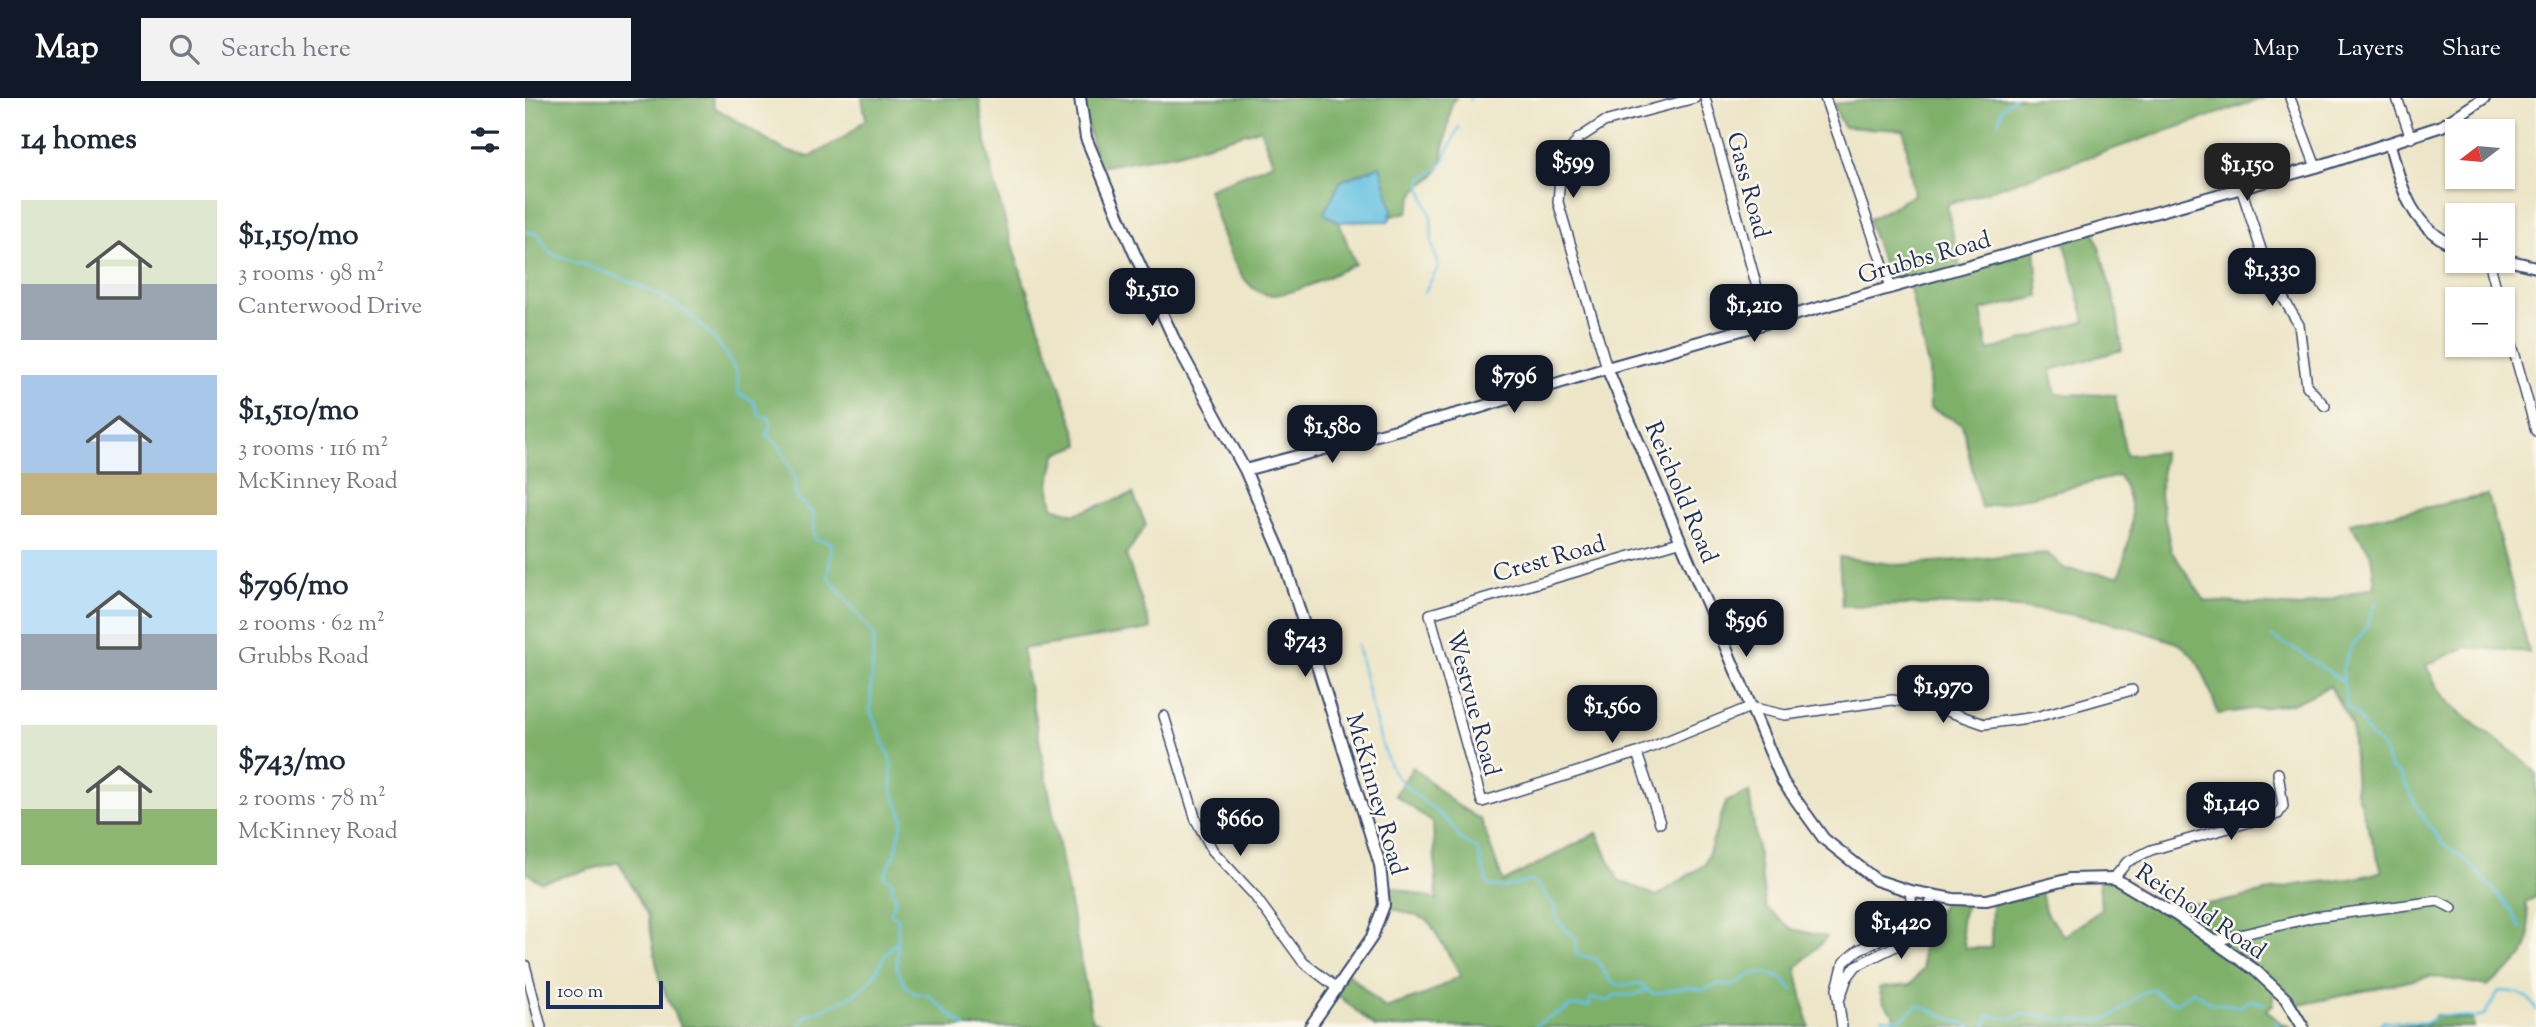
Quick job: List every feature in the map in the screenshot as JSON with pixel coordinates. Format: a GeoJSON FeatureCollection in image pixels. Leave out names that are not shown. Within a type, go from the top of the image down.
{"type":"FeatureCollection","features":[{"type":"Feature","properties":{"kind":"street","name":"McKinney Road"},"geometry":{"type":"LineString","coordinates":[[1080,98],[1086,138],[1133,250],[1174,339],[1245,470],[1282,555],[1380,865],[1384,905],[1372,937],[1310,1027]]}},
{"type":"Feature","properties":{"kind":"street","name":"Reichold Road"},"geometry":{"type":"LineString","coordinates":[[1695,98],[1604,122],[1578,139],[1561,164],[1558,202],[1607,368],[1783,782],[1824,839],[1877,880],[1910,891],[1935,897],[1987,900],[2070,879],[2114,878],[2139,891],[2255,970],[2286,999],[2303,1027]]}},
{"type":"Feature","properties":{"kind":"street","name":"Gass Road"},"geometry":{"type":"LineString","coordinates":[[1705,98],[1767,324]]}},
{"type":"Feature","properties":{"kind":"street"},"geometry":{"type":"LineString","coordinates":[[1825,98],[1891,288]]}},
{"type":"Feature","properties":{"kind":"street"},"geometry":{"type":"LineString","coordinates":[[2290,98],[2316,167]]}},
{"type":"Feature","properties":{"kind":"street"},"geometry":{"type":"LineString","coordinates":[[2397,98],[2411,138]]}},
{"type":"Feature","properties":{"kind":"street","name":"Grubbs Road"},"geometry":{"type":"LineString","coordinates":[[1245,470],[1475,410],[1607,368],[2390,145],[2449,123],[2484,98]]}},
{"type":"Feature","properties":{"kind":"street"},"geometry":{"type":"LineString","coordinates":[[2390,145],[2412,211],[2434,235],[2445,241]]}},
{"type":"Feature","properties":{"kind":"street"},"geometry":{"type":"LineString","coordinates":[[2241,188],[2272,280],[2299,325],[2307,386],[2325,406]]}},
{"type":"Feature","properties":{"kind":"street"},"geometry":{"type":"LineString","coordinates":[[2515,263],[2536,267]]}},
{"type":"Feature","properties":{"kind":"street"},"geometry":{"type":"LineString","coordinates":[[2515,355],[2536,431]]}},
{"type":"Feature","properties":{"kind":"street","name":"Crest Road"},"geometry":{"type":"LineString","coordinates":[[1430,614],[1679,542]]}},
{"type":"Feature","properties":{"kind":"street","name":"Westvue Road"},"geometry":{"type":"LineString","coordinates":[[1430,614],[1482,802],[1637,753]]}},
{"type":"Feature","properties":{"kind":"street"},"geometry":{"type":"LineString","coordinates":[[1660,824],[1637,753],[1750,707],[1785,715],[1892,700],[1933,706],[1984,723],[2036,717],[2132,690]]}},
{"type":"Feature","properties":{"kind":"street"},"geometry":{"type":"LineString","coordinates":[[1164,716],[1201,832],[1303,962],[1337,988]]}},
{"type":"Feature","properties":{"kind":"street"},"geometry":{"type":"LineString","coordinates":[[2114,878],[2127,862],[2151,850],[2196,835],[2278,814],[2283,806],[2279,773]]}},
{"type":"Feature","properties":{"kind":"street"},"geometry":{"type":"LineString","coordinates":[[1843,1027],[1837,989],[1844,962],[1858,950],[1895,931],[1912,906],[1910,891]]}},
{"type":"Feature","properties":{"kind":"street"},"geometry":{"type":"LineString","coordinates":[[1839,1001],[1847,978],[1856,966],[1906,942],[1935,897]]}},
{"type":"Feature","properties":{"kind":"street"},"geometry":{"type":"LineString","coordinates":[[2215,941],[2314,917],[2438,901],[2452,908]]}},
{"type":"Feature","properties":{"kind":"street"},"geometry":{"type":"LineString","coordinates":[[525,965],[541,1027]]}},
{"type":"Feature","properties":{"kind":"green space"},"geometry":{"type":"Polygon","coordinates":[[[525,98],[712,98],[714,107],[786,151],[810,157],[846,136],[866,119],[862,98],[979,98],[986,143],[1008,231],[1080,445],[1056,454],[1049,484],[1053,507],[1075,514],[1133,494],[1146,525],[1126,555],[1151,629],[1022,649],[1092,1020],[1107,1027],[680,1027],[659,979],[648,916],[619,862],[541,882],[525,872],[525,98]]]}},
{"type":"Feature","properties":{"kind":"green space"},"geometry":{"type":"Polygon","coordinates":[[[1080,98],[1456,98],[1452,102],[1441,166],[1414,194],[1408,212],[1392,216],[1380,166],[1341,181],[1324,213],[1339,222],[1355,264],[1305,287],[1273,295],[1260,292],[1248,283],[1238,269],[1223,235],[1208,189],[1273,163],[1260,129],[1174,154],[1098,167],[1080,98]]]}},
{"type":"Feature","properties":{"kind":"green space"},"geometry":{"type":"Polygon","coordinates":[[[1887,98],[2264,98],[1947,205],[1960,268],[2035,247],[2039,297],[1981,310],[1988,351],[2085,321],[2064,239],[2094,230],[2117,311],[2122,350],[2051,370],[2056,394],[2115,395],[2126,455],[2163,452],[2160,495],[2171,550],[2205,601],[2301,607],[2375,587],[2371,554],[2350,523],[2488,495],[2529,652],[2466,647],[2426,665],[2440,691],[2453,706],[2536,773],[2536,897],[2525,902],[2528,943],[2519,960],[2487,986],[2431,976],[2291,1007],[2278,991],[2273,995],[2273,1005],[2266,1010],[2282,1024],[2292,1027],[1891,1027],[1895,1016],[1883,1002],[1879,988],[1910,985],[1923,969],[1924,940],[1946,899],[1968,900],[1961,921],[1965,948],[1991,948],[1992,899],[2040,886],[2045,911],[2064,936],[2101,910],[2099,877],[2114,878],[2176,914],[2185,903],[2225,901],[2291,886],[2359,877],[2382,871],[2356,791],[2352,726],[2330,686],[2295,703],[2218,714],[2202,671],[2185,648],[2178,643],[2113,623],[2075,615],[1998,606],[1842,606],[1839,557],[1898,565],[2047,553],[2065,569],[2119,576],[2131,525],[2129,500],[2119,476],[1981,508],[1962,424],[1930,408],[1929,371],[1909,284],[1891,288],[1868,220],[1914,195],[1904,130],[1844,127],[1833,104],[1887,98]]]}},
{"type":"Feature","properties":{"kind":"green space"},"geometry":{"type":"Polygon","coordinates":[[[1413,767],[1454,803],[1481,820],[1503,882],[1597,833],[1618,880],[1657,896],[1705,864],[1726,802],[1749,792],[1766,908],[1792,929],[1827,937],[1796,968],[1809,1027],[1375,1027],[1335,992],[1348,973],[1385,1008],[1427,994],[1461,975],[1428,920],[1384,905],[1382,884],[1437,900],[1433,823],[1395,795],[1413,767]]]}},
{"type":"Feature","properties":{"kind":"green space"},"geometry":{"type":"Polygon","coordinates":[[[2436,1015],[2472,1020],[2474,1027],[2368,1027],[2428,1024],[2436,1015]]]}},
{"type":"Feature","properties":{"kind":"water"},"geometry":{"type":"Polygon","coordinates":[[[1380,166],[1392,209],[1389,221],[1339,222],[1324,213],[1341,181],[1380,166]]]}},
{"type":"Feature","properties":{"kind":"waterway"},"geometry":{"type":"LineString","coordinates":[[1999,121],[2002,108],[2014,98]]}},
{"type":"Feature","properties":{"kind":"waterway"},"geometry":{"type":"LineString","coordinates":[[1424,293],[1439,266],[1432,244],[1431,217],[1421,187],[1423,178],[1440,168],[1459,127]]}},
{"type":"Feature","properties":{"kind":"waterway"},"geometry":{"type":"LineString","coordinates":[[525,232],[538,233],[550,253],[631,282],[680,308],[702,326],[721,347],[737,374],[739,394],[753,400],[760,416],[768,417],[771,423],[767,435],[781,448],[794,477],[795,497],[813,513],[815,539],[832,543],[828,577],[874,635],[870,710],[891,759],[892,790],[903,818],[896,851],[884,876],[893,883],[891,887],[896,897],[891,914],[898,918],[897,968],[904,984],[914,993],[928,995],[965,1027]]}},
{"type":"Feature","properties":{"kind":"waterway"},"geometry":{"type":"LineString","coordinates":[[2376,603],[2365,630],[2351,647],[2342,669],[2347,708],[2356,713],[2369,735],[2382,746],[2390,768],[2401,775],[2421,814],[2442,843],[2467,861],[2495,891],[2513,913],[2521,929]]}},
{"type":"Feature","properties":{"kind":"waterway"},"geometry":{"type":"LineString","coordinates":[[2272,637],[2297,650],[2342,681]]}},
{"type":"Feature","properties":{"kind":"waterway"},"geometry":{"type":"LineString","coordinates":[[1357,645],[1385,752],[1397,777],[1448,821],[1459,838],[1477,849],[1488,885],[1503,888],[1528,881],[1537,884],[1555,907],[1557,920],[1576,939],[1576,954],[1596,959],[1613,982],[1623,985],[1640,983],[1647,990]]}},
{"type":"Feature","properties":{"kind":"waterway"},"geometry":{"type":"LineString","coordinates":[[800,1027],[805,1016],[839,1002],[863,988],[889,950],[898,942]]}},
{"type":"Feature","properties":{"kind":"waterway"},"geometry":{"type":"LineString","coordinates":[[1535,1027],[1570,1006],[1589,1006],[1591,998],[1609,1001],[1615,995],[1633,995],[1647,990],[1653,994],[1687,987],[1702,990],[1720,984],[1733,986],[1752,974],[1767,973],[1782,979],[1793,990]]}},
{"type":"Feature","properties":{"kind":"waterway"},"geometry":{"type":"LineString","coordinates":[[1986,1027],[1988,1015],[2013,1019],[2021,1014],[2076,1021],[2107,1018],[2140,994],[2153,989],[2161,997],[2177,1003],[2193,991],[2210,1003],[2242,1006],[2250,1000],[2265,1004]]}},
{"type":"Feature","properties":{"kind":"waterway"},"geometry":{"type":"LineString","coordinates":[[2377,1027],[2384,1021],[2426,1023],[2440,1015],[2476,1018],[2484,1015],[2499,991],[2522,995],[2531,1001],[2536,1010]]}},
{"type":"Feature","properties":{"kind":"waterway"},"geometry":{"type":"LineString","coordinates":[[1882,1018],[1901,1019],[1918,1005],[1971,1027]]}},
{"type":"Feature","properties":{"kind":"waterway"},"geometry":{"type":"LineString","coordinates":[[2276,1021],[2278,1027]]}}]}
